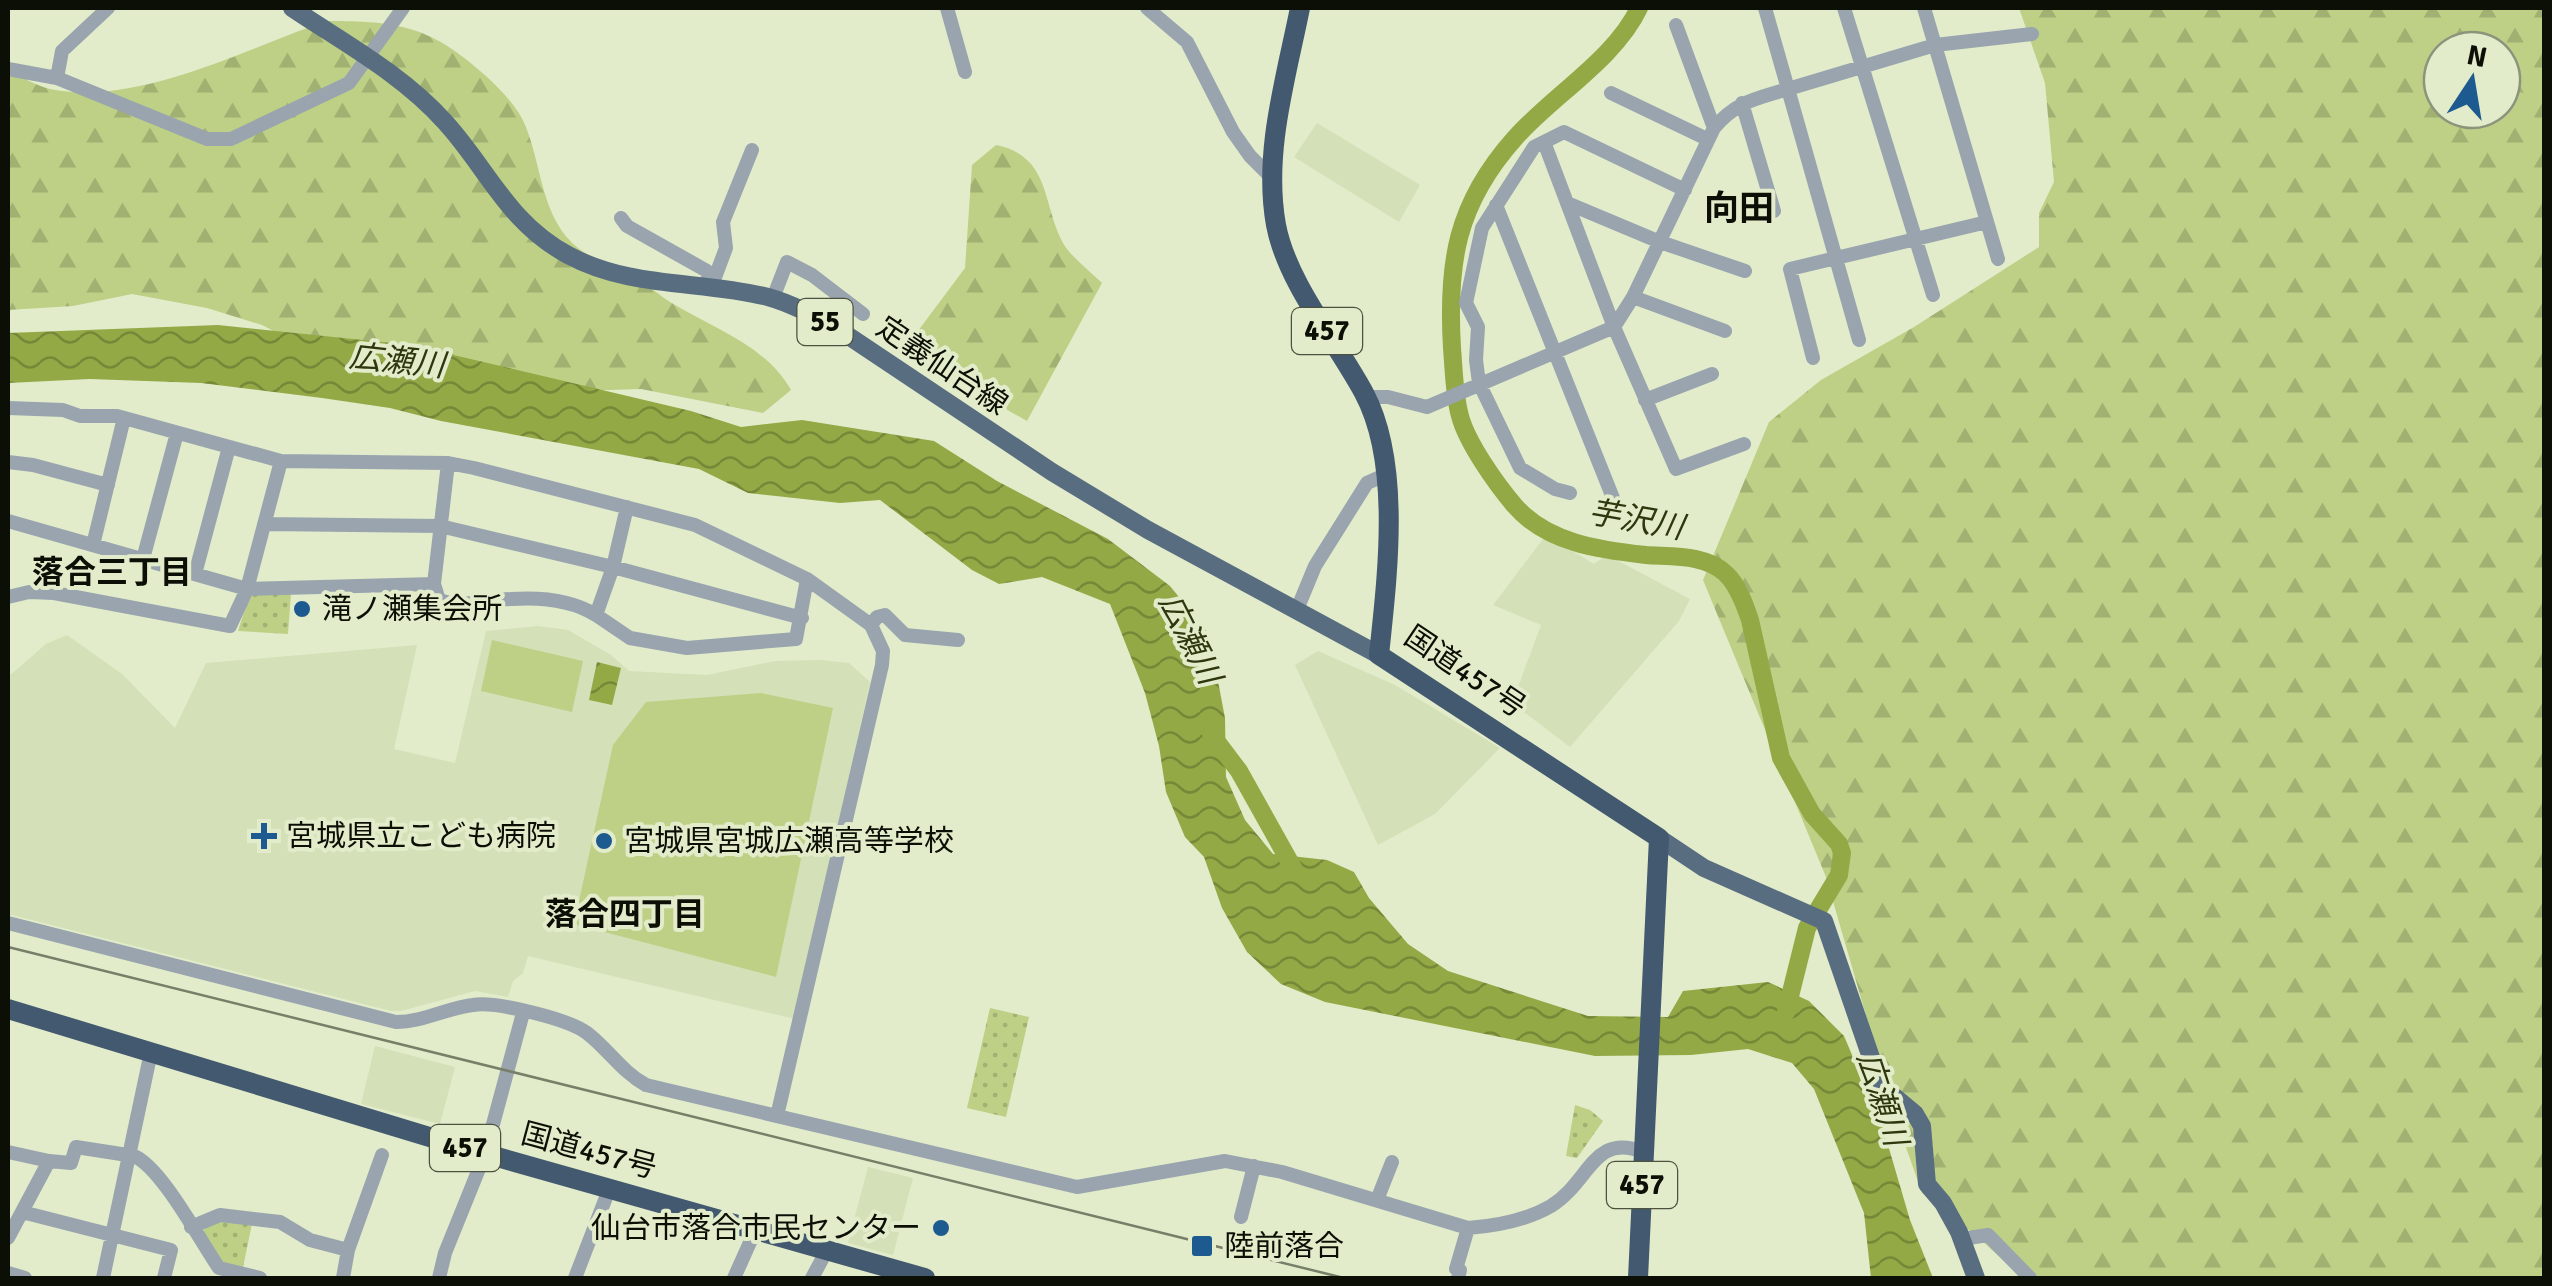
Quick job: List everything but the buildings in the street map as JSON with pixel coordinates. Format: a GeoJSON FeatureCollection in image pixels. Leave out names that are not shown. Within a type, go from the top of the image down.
{"type":"FeatureCollection","features":[{"type":"Feature","properties":{"kind":"highway","name":"国道457号"},"geometry":{"type":"LineString","coordinates":[[1300,8],[1270,178],[1277,228],[1291,269],[1366,397],[1387,474],[1379,655],[1659,838]]}},
{"type":"Feature","properties":{"kind":"highway","name":"457"},"geometry":{"type":"LineString","coordinates":[[1638,1278],[1659,838]]}},
{"type":"Feature","properties":{"kind":"highway","name":"国道457号"},"geometry":{"type":"LineString","coordinates":[[8,1009],[485,1154],[828,1250],[892,1274],[926,1278]]}},
{"type":"Feature","properties":{"kind":"main road","name":"定義仙台線"},"geometry":{"type":"LineString","coordinates":[[292,8],[419,96],[446,123],[502,200],[532,232],[580,261],[622,276],[773,298],[838,329],[1052,472],[1296,612],[1379,655]]}},
{"type":"Feature","properties":{"kind":"main road"},"geometry":{"type":"LineString","coordinates":[[1659,838],[1704,868],[1824,921],[1877,1075],[1884,1088],[1922,1126],[1927,1184],[1962,1240],[1976,1278]]}},
{"type":"Feature","properties":{"kind":"street"},"geometry":{"type":"LineString","coordinates":[[57,78],[62,51],[108,8]]}},
{"type":"Feature","properties":{"kind":"street"},"geometry":{"type":"LineString","coordinates":[[8,70],[57,78],[207,139],[232,139],[349,83],[403,8]]}},
{"type":"Feature","properties":{"kind":"street"},"geometry":{"type":"LineString","coordinates":[[947,8],[965,72]]}},
{"type":"Feature","properties":{"kind":"street"},"geometry":{"type":"LineString","coordinates":[[1147,8],[1187,42],[1234,132],[1270,178]]}},
{"type":"Feature","properties":{"kind":"street"},"geometry":{"type":"LineString","coordinates":[[1764,8],[1859,340]]}},
{"type":"Feature","properties":{"kind":"street"},"geometry":{"type":"LineString","coordinates":[[1844,8],[1933,295]]}},
{"type":"Feature","properties":{"kind":"street"},"geometry":{"type":"LineString","coordinates":[[1924,8],[1998,259]]}},
{"type":"Feature","properties":{"kind":"street"},"geometry":{"type":"LineString","coordinates":[[1676,26],[1710,133]]}},
{"type":"Feature","properties":{"kind":"street"},"geometry":{"type":"LineString","coordinates":[[1366,397],[1388,397],[1427,407],[1614,326],[1633,297],[1710,133],[1730,109],[1862,65],[1935,46],[2032,34]]}},
{"type":"Feature","properties":{"kind":"street"},"geometry":{"type":"LineString","coordinates":[[1611,93],[1710,133]]}},
{"type":"Feature","properties":{"kind":"street"},"geometry":{"type":"LineString","coordinates":[[1742,103],[1774,211]]}},
{"type":"Feature","properties":{"kind":"street"},"geometry":{"type":"LineString","coordinates":[[1570,493],[1555,489],[1520,468],[1477,385],[1478,327],[1466,303],[1482,228],[1526,156],[1564,132],[1685,190]]}},
{"type":"Feature","properties":{"kind":"street"},"geometry":{"type":"LineString","coordinates":[[1544,142],[1614,326],[1676,468],[1744,444]]}},
{"type":"Feature","properties":{"kind":"street"},"geometry":{"type":"LineString","coordinates":[[711,288],[726,248],[722,222],[752,150]]}},
{"type":"Feature","properties":{"kind":"street"},"geometry":{"type":"LineString","coordinates":[[1567,202],[1660,242],[1746,270]]}},
{"type":"Feature","properties":{"kind":"street"},"geometry":{"type":"LineString","coordinates":[[1496,205],[1615,503]]}},
{"type":"Feature","properties":{"kind":"street"},"geometry":{"type":"LineString","coordinates":[[621,218],[627,226],[707,271],[711,288]]}},
{"type":"Feature","properties":{"kind":"street"},"geometry":{"type":"LineString","coordinates":[[1813,358],[1790,269],[1987,222]]}},
{"type":"Feature","properties":{"kind":"street"},"geometry":{"type":"LineString","coordinates":[[773,298],[787,262],[812,275],[864,314]]}},
{"type":"Feature","properties":{"kind":"street"},"geometry":{"type":"LineString","coordinates":[[1633,297],[1725,331]]}},
{"type":"Feature","properties":{"kind":"street"},"geometry":{"type":"LineString","coordinates":[[1645,400],[1712,374]]}},
{"type":"Feature","properties":{"kind":"street"},"geometry":{"type":"LineString","coordinates":[[8,408],[124,418],[282,461],[448,463],[627,508],[695,526],[807,579],[871,625],[883,651],[882,664],[777,1116]]}},
{"type":"Feature","properties":{"kind":"street"},"geometry":{"type":"LineString","coordinates":[[93,545],[124,418]]}},
{"type":"Feature","properties":{"kind":"street"},"geometry":{"type":"LineString","coordinates":[[143,560],[177,433]]}},
{"type":"Feature","properties":{"kind":"street"},"geometry":{"type":"LineString","coordinates":[[194,574],[230,447]]}},
{"type":"Feature","properties":{"kind":"street"},"geometry":{"type":"LineString","coordinates":[[8,597],[30,592],[54,594],[230,626],[246,589],[282,461]]}},
{"type":"Feature","properties":{"kind":"street"},"geometry":{"type":"LineString","coordinates":[[8,462],[34,465],[108,486]]}},
{"type":"Feature","properties":{"kind":"street"},"geometry":{"type":"LineString","coordinates":[[448,463],[434,584],[439,600],[456,606],[514,598],[572,601],[630,638],[687,648],[796,639],[807,579]]}},
{"type":"Feature","properties":{"kind":"street"},"geometry":{"type":"LineString","coordinates":[[1296,612],[1315,566],[1368,483],[1387,474]]}},
{"type":"Feature","properties":{"kind":"street"},"geometry":{"type":"LineString","coordinates":[[596,615],[627,508]]}},
{"type":"Feature","properties":{"kind":"street"},"geometry":{"type":"LineString","coordinates":[[8,522],[246,589],[434,584]]}},
{"type":"Feature","properties":{"kind":"street"},"geometry":{"type":"LineString","coordinates":[[264,524],[440,526],[802,618]]}},
{"type":"Feature","properties":{"kind":"street"},"geometry":{"type":"LineString","coordinates":[[871,625],[877,617],[885,616],[905,635],[958,640]]}},
{"type":"Feature","properties":{"kind":"street"},"geometry":{"type":"LineString","coordinates":[[8,923],[396,1022],[411,1022],[472,1005],[487,1004],[523,1012],[586,1032],[632,1078],[646,1085],[1077,1187],[1225,1162],[1254,1166],[1468,1228],[1530,1218],[1551,1206],[1582,1180],[1604,1150],[1625,1144],[1643,1152]]}},
{"type":"Feature","properties":{"kind":"street"},"geometry":{"type":"LineString","coordinates":[[439,1278],[445,1252],[485,1154],[523,1012]]}},
{"type":"Feature","properties":{"kind":"street"},"geometry":{"type":"LineString","coordinates":[[103,1278],[151,1052]]}},
{"type":"Feature","properties":{"kind":"street"},"geometry":{"type":"LineString","coordinates":[[8,1152],[72,1163],[76,1146],[143,1159],[175,1198],[219,1268],[260,1278]]}},
{"type":"Feature","properties":{"kind":"street"},"geometry":{"type":"LineString","coordinates":[[343,1278],[348,1250],[382,1155]]}},
{"type":"Feature","properties":{"kind":"street"},"geometry":{"type":"LineString","coordinates":[[8,1238],[49,1161]]}},
{"type":"Feature","properties":{"kind":"street"},"geometry":{"type":"LineString","coordinates":[[1378,1200],[1392,1162]]}},
{"type":"Feature","properties":{"kind":"street"},"geometry":{"type":"LineString","coordinates":[[1241,1217],[1254,1166]]}},
{"type":"Feature","properties":{"kind":"street"},"geometry":{"type":"LineString","coordinates":[[574,1278],[610,1187]]}},
{"type":"Feature","properties":{"kind":"street"},"geometry":{"type":"LineString","coordinates":[[22,1212],[171,1250],[164,1278]]}},
{"type":"Feature","properties":{"kind":"street"},"geometry":{"type":"LineString","coordinates":[[191,1228],[220,1215],[280,1222],[310,1240],[348,1250]]}},
{"type":"Feature","properties":{"kind":"street"},"geometry":{"type":"LineString","coordinates":[[1458,1278],[1460,1270],[1456,1268],[1468,1228]]}},
{"type":"Feature","properties":{"kind":"street"},"geometry":{"type":"LineString","coordinates":[[734,1278],[756,1229]]}},
{"type":"Feature","properties":{"kind":"street"},"geometry":{"type":"LineString","coordinates":[[1962,1240],[1988,1235],[2030,1278]]}},
{"type":"Feature","properties":{"kind":"street"},"geometry":{"type":"LineString","coordinates":[[812,1278],[828,1250]]}},
{"type":"Feature","properties":{"kind":"street"},"geometry":{"type":"LineString","coordinates":[[8,1274],[25,1278]]}},
{"type":"Feature","properties":{"kind":"shaded area"},"geometry":{"type":"Polygon","coordinates":[[[1317,123],[1420,185],[1399,222],[1294,157],[1317,123]]]}},
{"type":"Feature","properties":{"kind":"shaded area"},"geometry":{"type":"Polygon","coordinates":[[[1546,535],[1594,564],[1607,555],[1690,599],[1679,621],[1570,747],[1512,703],[1541,625],[1493,605],[1546,535]]]}},
{"type":"Feature","properties":{"kind":"shaded area"},"geometry":{"type":"Polygon","coordinates":[[[538,626],[568,630],[611,655],[629,671],[707,675],[775,661],[820,660],[849,663],[870,682],[795,1019],[528,956],[508,997],[475,991],[391,1011],[8,914],[8,677],[46,644],[67,635],[122,674],[175,728],[206,663],[417,645],[394,749],[455,763],[486,631],[538,626]]]}},
{"type":"Feature","properties":{"kind":"shaded area"},"geometry":{"type":"Polygon","coordinates":[[[1318,651],[1395,685],[1500,748],[1435,814],[1378,845],[1295,665],[1318,651]]]}},
{"type":"Feature","properties":{"kind":"shaded area"},"geometry":{"type":"Polygon","coordinates":[[[375,1046],[455,1067],[440,1124],[361,1104],[375,1046]]]}},
{"type":"Feature","properties":{"kind":"shaded area"},"geometry":{"type":"Polygon","coordinates":[[[868,1167],[913,1178],[893,1255],[848,1243],[868,1167]]]}},
{"type":"Feature","properties":{"kind":"green space"},"geometry":{"type":"Polygon","coordinates":[[[2019,8],[2544,8],[2544,1278],[2022,1278],[1922,1193],[1895,1116],[1826,877],[1703,580],[1769,422],[1821,380],[1914,327],[2039,247],[2039,213],[2054,182],[2045,83],[2019,8]]]}},
{"type":"Feature","properties":{"kind":"green space"},"geometry":{"type":"Polygon","coordinates":[[[326,21],[394,25],[413,30],[466,59],[520,115],[550,208],[566,236],[585,253],[639,280],[753,349],[791,390],[763,413],[641,389],[576,391],[302,346],[262,325],[207,308],[132,294],[73,306],[8,310],[8,70],[50,89],[118,90],[190,72],[326,21]]]}},
{"type":"Feature","properties":{"kind":"green space"},"geometry":{"type":"Polygon","coordinates":[[[996,145],[1027,159],[1042,184],[1063,243],[1102,283],[1027,421],[903,351],[965,268],[972,165],[996,145]]]}},
{"type":"Feature","properties":{"kind":"green space"},"geometry":{"type":"Polygon","coordinates":[[[250,593],[291,594],[288,634],[238,631],[250,593]]]}},
{"type":"Feature","properties":{"kind":"green space"},"geometry":{"type":"Polygon","coordinates":[[[492,640],[583,661],[572,712],[481,691],[492,640]]]}},
{"type":"Feature","properties":{"kind":"green space"},"geometry":{"type":"Polygon","coordinates":[[[761,693],[833,708],[776,977],[574,924],[613,745],[646,702],[761,693]]]}},
{"type":"Feature","properties":{"kind":"green space"},"geometry":{"type":"Polygon","coordinates":[[[990,1008],[1029,1017],[1006,1117],[967,1108],[990,1008]]]}},
{"type":"Feature","properties":{"kind":"green space"},"geometry":{"type":"Polygon","coordinates":[[[1575,1105],[1590,1110],[1603,1121],[1577,1158],[1566,1156],[1575,1105]]]}},
{"type":"Feature","properties":{"kind":"green space"},"geometry":{"type":"Polygon","coordinates":[[[220,1219],[252,1224],[243,1267],[225,1264],[202,1237],[205,1227],[220,1219]]]}},
{"type":"Feature","properties":{"kind":"water"},"geometry":{"type":"Polygon","coordinates":[[[218,325],[411,345],[691,411],[741,427],[802,420],[934,441],[997,481],[1108,539],[1170,586],[1209,634],[1225,718],[1226,777],[1245,820],[1273,854],[1327,860],[1354,872],[1369,898],[1408,944],[1448,971],[1588,1016],[1668,1017],[1683,991],[1768,982],[1809,1001],[1844,1036],[1883,1128],[1910,1220],[1933,1278],[1871,1278],[1864,1213],[1814,1089],[1792,1063],[1748,1049],[1691,1055],[1595,1056],[1325,1002],[1281,984],[1247,952],[1222,908],[1204,857],[1185,837],[1166,792],[1145,693],[1110,604],[1042,577],[999,584],[972,570],[880,500],[840,503],[748,493],[699,469],[322,398],[201,383],[90,379],[8,383],[8,333],[218,325]]]}},
{"type":"Feature","properties":{"kind":"water"},"geometry":{"type":"Polygon","coordinates":[[[597,662],[621,668],[612,705],[589,700],[597,662]]]}},
{"type":"Feature","properties":{"kind":"waterway","name":"芋沢川"},"geometry":{"type":"LineString","coordinates":[[1639,8],[1615,44],[1515,138],[1495,162],[1468,211],[1451,289],[1456,399],[1464,427],[1483,463],[1515,506],[1542,529],[1593,547],[1709,563],[1738,589],[1750,620],[1781,758],[1812,814],[1839,844],[1842,853],[1839,875],[1807,928],[1786,1012]]}},
{"type":"Feature","properties":{"kind":"waterway","name":"広瀬川"},"geometry":{"type":"LineString","coordinates":[[1211,734],[1239,771],[1296,873]]}},
{"type":"Feature","properties":{"kind":"railway"},"geometry":{"type":"LineString","coordinates":[[8,947],[1344,1278]]}},
{"type":"Feature","properties":{"kind":"place","name":"滝ノ瀬集会所"},"geometry":{"type":"Point","coordinates":[302,609]}},
{"type":"Feature","properties":{"kind":"place","name":"宮城県立こども病院"},"geometry":{"type":"Point","coordinates":[264,836]}},
{"type":"Feature","properties":{"kind":"place","name":"宮城県宮城広瀬高等学校"},"geometry":{"type":"Point","coordinates":[604,841]}},
{"type":"Feature","properties":{"kind":"place","name":"仙台市落合市民センター"},"geometry":{"type":"Point","coordinates":[941,1228]}},
{"type":"Feature","properties":{"kind":"place","name":"陸前落合"},"geometry":{"type":"Point","coordinates":[1202,1246]}},
{"type":"Feature","properties":{"kind":"district","name":"向田"},"geometry":{"type":"Point","coordinates":[1739,208]}},
{"type":"Feature","properties":{"kind":"district","name":"落合三丁目"},"geometry":{"type":"Point","coordinates":[112,572]}},
{"type":"Feature","properties":{"kind":"district","name":"落合四丁目"},"geometry":{"type":"Point","coordinates":[625,914]}}]}
